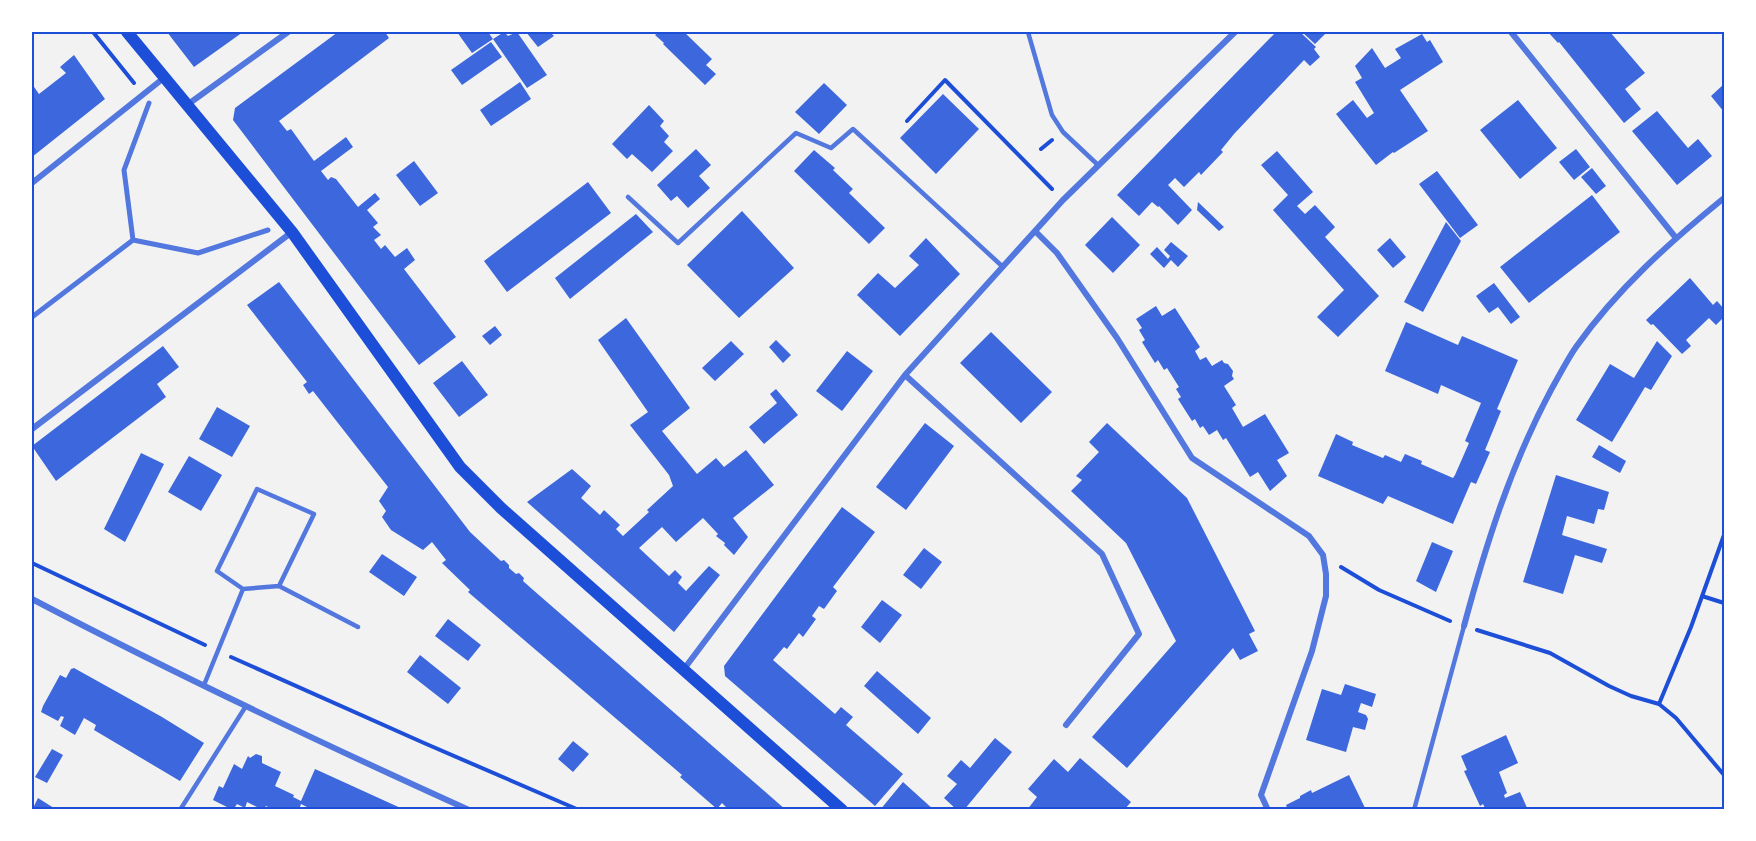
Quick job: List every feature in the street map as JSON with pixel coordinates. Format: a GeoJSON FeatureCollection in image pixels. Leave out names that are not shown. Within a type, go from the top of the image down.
{"type":"FeatureCollection","features":[{"type":"Feature","properties":{"kind":"main road"},"geometry":{"type":"LineString","coordinates":[[127,32],[292,232],[460,467],[501,508],[842,810]]}},
{"type":"Feature","properties":{"kind":"street"},"geometry":{"type":"LineString","coordinates":[[188,105],[288,32]]}},
{"type":"Feature","properties":{"kind":"street"},"geometry":{"type":"LineString","coordinates":[[684,669],[905,375],[1063,200],[1235,32]]}},
{"type":"Feature","properties":{"kind":"street"},"geometry":{"type":"LineString","coordinates":[[1511,32],[1676,238]]}},
{"type":"Feature","properties":{"kind":"street"},"geometry":{"type":"LineString","coordinates":[[32,183],[165,77]]}},
{"type":"Feature","properties":{"kind":"street"},"geometry":{"type":"LineString","coordinates":[[133,240],[124,170],[149,103]]}},
{"type":"Feature","properties":{"kind":"street"},"geometry":{"type":"LineString","coordinates":[[1464,626],[1493,522],[1536,418],[1575,348],[1602,313],[1676,238],[1725,198]]}},
{"type":"Feature","properties":{"kind":"street"},"geometry":{"type":"LineString","coordinates":[[32,317],[133,240],[198,254],[268,230]]}},
{"type":"Feature","properties":{"kind":"street"},"geometry":{"type":"LineString","coordinates":[[1035,231],[1057,253],[1117,338],[1192,458],[1309,536],[1323,555],[1326,596],[1312,651],[1262,795],[1268,810]]}},
{"type":"Feature","properties":{"kind":"street"},"geometry":{"type":"LineString","coordinates":[[32,429],[292,232]]}},
{"type":"Feature","properties":{"kind":"street"},"geometry":{"type":"LineString","coordinates":[[905,375],[1102,554],[1139,634],[1066,725]]}},
{"type":"Feature","properties":{"kind":"street"},"geometry":{"type":"LineString","coordinates":[[32,599],[246,706],[469,810]]}},
{"type":"Feature","properties":{"kind":"lane"},"geometry":{"type":"LineString","coordinates":[[1028,32],[1052,115],[1063,132],[1098,165]]}},
{"type":"Feature","properties":{"kind":"lane"},"geometry":{"type":"LineString","coordinates":[[628,197],[678,243],[796,133],[831,148],[853,129],[1003,267]]}},
{"type":"Feature","properties":{"kind":"lane"},"geometry":{"type":"LineString","coordinates":[[279,586],[314,514],[257,489],[218,571],[243,590],[279,586],[358,627]]}},
{"type":"Feature","properties":{"kind":"lane"},"geometry":{"type":"LineString","coordinates":[[204,685],[243,590]]}},
{"type":"Feature","properties":{"kind":"lane"},"geometry":{"type":"LineString","coordinates":[[1414,810],[1464,626]]}},
{"type":"Feature","properties":{"kind":"lane"},"geometry":{"type":"LineString","coordinates":[[180,810],[246,706]]}},
{"type":"Feature","properties":{"kind":"path"},"geometry":{"type":"LineString","coordinates":[[93,32],[143,95]]}},
{"type":"Feature","properties":{"kind":"path"},"geometry":{"type":"LineString","coordinates":[[907,121],[945,80],[1063,200]]}},
{"type":"Feature","properties":{"kind":"path"},"geometry":{"type":"LineString","coordinates":[[1659,704],[1725,535]]}},
{"type":"Feature","properties":{"kind":"path"},"geometry":{"type":"LineString","coordinates":[[1323,555],[1353,576],[1379,590],[1464,626],[1550,653],[1609,686],[1631,696],[1659,704],[1676,718],[1725,775]]}},
{"type":"Feature","properties":{"kind":"path"},"geometry":{"type":"LineString","coordinates":[[32,563],[217,651],[579,810]]}},
{"type":"Feature","properties":{"kind":"path"},"geometry":{"type":"LineString","coordinates":[[1702,597],[1725,603]]}},
{"type":"Feature","properties":{"kind":"building"},"geometry":{"type":"Polygon","coordinates":[[[167,32],[243,32],[194,67],[167,32]]]}},
{"type":"Feature","properties":{"kind":"building"},"geometry":{"type":"Polygon","coordinates":[[[338,32],[385,32],[389,38],[279,121],[287,131],[291,129],[314,161],[346,137],[353,147],[321,171],[328,180],[331,177],[336,179],[358,207],[375,193],[380,199],[367,210],[378,223],[373,227],[381,235],[374,240],[381,249],[385,245],[395,257],[407,248],[415,260],[404,269],[456,337],[419,365],[233,120],[235,108],[338,32]]]}},
{"type":"Feature","properties":{"kind":"building"},"geometry":{"type":"Polygon","coordinates":[[[457,32],[488,32],[493,39],[472,53],[457,32]]]}},
{"type":"Feature","properties":{"kind":"building"},"geometry":{"type":"Polygon","coordinates":[[[504,32],[508,36],[517,32],[547,75],[527,88],[493,39],[504,32]]]}},
{"type":"Feature","properties":{"kind":"building"},"geometry":{"type":"Polygon","coordinates":[[[526,32],[550,32],[554,36],[538,47],[526,32]]]}},
{"type":"Feature","properties":{"kind":"building"},"geometry":{"type":"Polygon","coordinates":[[[659,32],[684,32],[712,59],[706,65],[716,74],[705,85],[655,35],[659,32]]]}},
{"type":"Feature","properties":{"kind":"building"},"geometry":{"type":"Polygon","coordinates":[[[1276,32],[1300,32],[1316,47],[1314,49],[1320,57],[1310,66],[1304,60],[1234,134],[1221,150],[1223,152],[1201,175],[1199,172],[1184,187],[1175,178],[1168,185],[1192,210],[1178,225],[1152,202],[1139,216],[1117,195],[1276,32]]]}},
{"type":"Feature","properties":{"kind":"building"},"geometry":{"type":"Polygon","coordinates":[[[1302,32],[1327,32],[1315,44],[1302,32]]]}},
{"type":"Feature","properties":{"kind":"building"},"geometry":{"type":"Polygon","coordinates":[[[1548,32],[1610,32],[1645,73],[1625,89],[1641,109],[1624,123],[1559,42],[1548,32]]]}},
{"type":"Feature","properties":{"kind":"building"},"geometry":{"type":"Polygon","coordinates":[[[1422,34],[1427,42],[1430,40],[1443,62],[1400,90],[1428,131],[1376,165],[1336,114],[1353,100],[1367,118],[1374,113],[1355,82],[1362,78],[1355,66],[1372,48],[1385,68],[1401,58],[1395,49],[1422,34]]]}},
{"type":"Feature","properties":{"kind":"building"},"geometry":{"type":"Polygon","coordinates":[[[491,42],[502,57],[462,85],[451,70],[491,42]]]}},
{"type":"Feature","properties":{"kind":"building"},"geometry":{"type":"Polygon","coordinates":[[[74,55],[105,99],[32,157],[32,84],[39,94],[66,73],[60,67],[74,55]]]}},
{"type":"Feature","properties":{"kind":"building"},"geometry":{"type":"Polygon","coordinates":[[[520,82],[531,99],[491,126],[480,110],[520,82]]]}},
{"type":"Feature","properties":{"kind":"building"},"geometry":{"type":"Polygon","coordinates":[[[824,83],[847,105],[819,134],[795,112],[824,83]]]}},
{"type":"Feature","properties":{"kind":"building"},"geometry":{"type":"Polygon","coordinates":[[[1724,84],[1724,112],[1711,96],[1724,84]]]}},
{"type":"Feature","properties":{"kind":"building"},"geometry":{"type":"Polygon","coordinates":[[[943,94],[979,129],[936,174],[900,138],[943,94]]]}},
{"type":"Feature","properties":{"kind":"building"},"geometry":{"type":"Polygon","coordinates":[[[1518,100],[1557,148],[1520,179],[1480,130],[1518,100]]]}},
{"type":"Feature","properties":{"kind":"building"},"geometry":{"type":"Polygon","coordinates":[[[649,105],[664,121],[660,126],[669,136],[664,142],[673,151],[652,172],[632,154],[627,159],[612,144],[649,105]]]}},
{"type":"Feature","properties":{"kind":"building"},"geometry":{"type":"Polygon","coordinates":[[[1657,111],[1688,148],[1698,139],[1712,156],[1677,185],[1632,131],[1657,111]]]}},
{"type":"Feature","properties":{"kind":"building"},"geometry":{"type":"Polygon","coordinates":[[[696,149],[711,165],[699,176],[710,188],[688,208],[677,196],[671,201],[657,185],[696,149]]]}},
{"type":"Feature","properties":{"kind":"building"},"geometry":{"type":"Polygon","coordinates":[[[1576,149],[1590,167],[1574,180],[1559,162],[1576,149]]]}},
{"type":"Feature","properties":{"kind":"building"},"geometry":{"type":"Polygon","coordinates":[[[814,150],[835,168],[833,170],[853,189],[849,193],[885,228],[869,244],[794,171],[814,150]]]}},
{"type":"Feature","properties":{"kind":"building"},"geometry":{"type":"Polygon","coordinates":[[[1277,151],[1313,192],[1297,206],[1305,214],[1315,205],[1335,227],[1325,237],[1379,296],[1338,337],[1317,317],[1344,290],[1273,210],[1288,195],[1261,165],[1277,151]]]}},
{"type":"Feature","properties":{"kind":"building"},"geometry":{"type":"Polygon","coordinates":[[[414,161],[438,193],[420,206],[396,175],[414,161]]]}},
{"type":"Feature","properties":{"kind":"building"},"geometry":{"type":"Polygon","coordinates":[[[1592,168],[1606,186],[1596,194],[1581,177],[1592,168]]]}},
{"type":"Feature","properties":{"kind":"building"},"geometry":{"type":"Polygon","coordinates":[[[1437,171],[1478,225],[1460,238],[1419,184],[1437,171]]]}},
{"type":"Feature","properties":{"kind":"building"},"geometry":{"type":"Polygon","coordinates":[[[588,182],[611,213],[507,292],[484,261],[588,182]]]}},
{"type":"Feature","properties":{"kind":"building"},"geometry":{"type":"Polygon","coordinates":[[[1592,195],[1620,232],[1529,303],[1500,267],[1592,195]]]}},
{"type":"Feature","properties":{"kind":"building"},"geometry":{"type":"Polygon","coordinates":[[[1198,202],[1224,227],[1219,231],[1197,210],[1198,202]]]}},
{"type":"Feature","properties":{"kind":"building"},"geometry":{"type":"Polygon","coordinates":[[[742,211],[794,268],[739,318],[687,265],[742,211]]]}},
{"type":"Feature","properties":{"kind":"building"},"geometry":{"type":"Polygon","coordinates":[[[636,214],[653,232],[570,299],[555,278],[636,214]]]}},
{"type":"Feature","properties":{"kind":"building"},"geometry":{"type":"Polygon","coordinates":[[[1112,217],[1140,245],[1113,273],[1085,245],[1112,217]]]}},
{"type":"Feature","properties":{"kind":"building"},"geometry":{"type":"Polygon","coordinates":[[[1446,222],[1461,241],[1423,312],[1404,302],[1446,222]]]}},
{"type":"Feature","properties":{"kind":"building"},"geometry":{"type":"Polygon","coordinates":[[[926,238],[960,274],[900,336],[857,295],[878,273],[895,288],[919,265],[909,256],[926,238]]]}},
{"type":"Feature","properties":{"kind":"building"},"geometry":{"type":"Polygon","coordinates":[[[1390,238],[1406,257],[1393,268],[1377,250],[1390,238]]]}},
{"type":"Feature","properties":{"kind":"building"},"geometry":{"type":"Polygon","coordinates":[[[1171,242],[1188,256],[1178,267],[1171,260],[1164,268],[1150,254],[1157,247],[1168,259],[1170,256],[1164,250],[1171,242]]]}},
{"type":"Feature","properties":{"kind":"building"},"geometry":{"type":"Polygon","coordinates":[[[1690,278],[1713,305],[1717,301],[1724,309],[1724,317],[1716,325],[1709,318],[1686,340],[1691,346],[1682,354],[1653,324],[1651,325],[1646,320],[1690,278]]]}},
{"type":"Feature","properties":{"kind":"building"},"geometry":{"type":"Polygon","coordinates":[[[279,282],[470,532],[501,561],[504,560],[516,574],[519,573],[524,578],[523,581],[532,589],[786,810],[729,810],[722,803],[717,809],[680,777],[682,775],[468,592],[470,590],[442,563],[446,560],[432,542],[423,550],[391,530],[382,517],[386,511],[379,501],[388,487],[313,391],[309,394],[303,385],[307,382],[247,305],[279,282]]]}},
{"type":"Feature","properties":{"kind":"building"},"geometry":{"type":"Polygon","coordinates":[[[1494,283],[1520,317],[1511,324],[1498,307],[1489,313],[1476,296],[1494,283]]]}},
{"type":"Feature","properties":{"kind":"building"},"geometry":{"type":"Polygon","coordinates":[[[1156,306],[1162,316],[1175,308],[1200,347],[1195,351],[1200,360],[1206,357],[1212,366],[1222,360],[1228,364],[1233,371],[1234,379],[1224,386],[1236,405],[1232,408],[1243,427],[1265,414],[1289,453],[1277,460],[1287,476],[1270,491],[1258,472],[1250,477],[1226,438],[1223,440],[1217,430],[1209,435],[1203,426],[1200,428],[1195,419],[1192,421],[1178,399],[1181,397],[1176,389],[1179,387],[1167,368],[1164,370],[1158,360],[1155,363],[1142,342],[1145,340],[1139,330],[1142,328],[1136,319],[1156,306]]]}},
{"type":"Feature","properties":{"kind":"building"},"geometry":{"type":"Polygon","coordinates":[[[626,318],[690,408],[662,431],[697,474],[716,458],[724,467],[746,450],[774,485],[733,518],[748,537],[734,555],[703,518],[676,542],[662,527],[639,548],[669,576],[675,570],[682,577],[678,583],[686,591],[709,566],[720,575],[674,632],[527,502],[572,469],[591,486],[581,498],[600,515],[604,510],[620,525],[616,529],[623,536],[673,486],[669,475],[630,425],[648,412],[598,340],[626,318]]]}},
{"type":"Feature","properties":{"kind":"building"},"geometry":{"type":"Polygon","coordinates":[[[1406,322],[1458,345],[1462,336],[1518,360],[1497,409],[1501,411],[1485,450],[1490,452],[1476,484],[1471,482],[1453,524],[1388,496],[1383,504],[1318,476],[1336,434],[1353,442],[1352,445],[1383,458],[1385,455],[1401,462],[1405,454],[1453,478],[1455,475],[1469,443],[1465,441],[1481,403],[1441,385],[1438,394],[1385,371],[1406,322]]]}},
{"type":"Feature","properties":{"kind":"building"},"geometry":{"type":"Polygon","coordinates":[[[495,326],[502,335],[490,345],[482,336],[495,326]]]}},
{"type":"Feature","properties":{"kind":"building"},"geometry":{"type":"Polygon","coordinates":[[[991,332],[1052,392],[1021,423],[960,363],[991,332]]]}},
{"type":"Feature","properties":{"kind":"building"},"geometry":{"type":"Polygon","coordinates":[[[776,340],[791,355],[783,363],[769,347],[776,340]]]}},
{"type":"Feature","properties":{"kind":"building"},"geometry":{"type":"Polygon","coordinates":[[[731,341],[744,354],[715,381],[702,368],[731,341]]]}},
{"type":"Feature","properties":{"kind":"building"},"geometry":{"type":"Polygon","coordinates":[[[1657,341],[1672,356],[1651,390],[1645,387],[1612,442],[1576,420],[1610,364],[1634,378],[1657,341]]]}},
{"type":"Feature","properties":{"kind":"building"},"geometry":{"type":"Polygon","coordinates":[[[163,346],[179,367],[157,384],[166,397],[56,481],[32,446],[163,346]]]}},
{"type":"Feature","properties":{"kind":"building"},"geometry":{"type":"Polygon","coordinates":[[[847,351],[873,371],[842,411],[816,391],[847,351]]]}},
{"type":"Feature","properties":{"kind":"building"},"geometry":{"type":"Polygon","coordinates":[[[462,361],[488,395],[459,417],[433,383],[462,361]]]}},
{"type":"Feature","properties":{"kind":"building"},"geometry":{"type":"Polygon","coordinates":[[[776,389],[798,415],[764,444],[749,427],[777,403],[770,394],[776,389]]]}},
{"type":"Feature","properties":{"kind":"building"},"geometry":{"type":"Polygon","coordinates":[[[217,407],[250,426],[232,457],[199,439],[217,407]]]}},
{"type":"Feature","properties":{"kind":"building"},"geometry":{"type":"Polygon","coordinates":[[[925,423],[954,446],[906,510],[876,487],[925,423]]]}},
{"type":"Feature","properties":{"kind":"building"},"geometry":{"type":"Polygon","coordinates":[[[1107,423],[1187,498],[1255,631],[1249,634],[1258,651],[1240,660],[1233,648],[1127,768],[1092,737],[1176,641],[1126,543],[1071,491],[1082,480],[1076,476],[1099,452],[1089,442],[1107,423]]]}},
{"type":"Feature","properties":{"kind":"building"},"geometry":{"type":"Polygon","coordinates":[[[1599,445],[1626,461],[1620,473],[1592,457],[1599,445]]]}},
{"type":"Feature","properties":{"kind":"building"},"geometry":{"type":"Polygon","coordinates":[[[141,453],[164,464],[125,542],[104,529],[141,453]]]}},
{"type":"Feature","properties":{"kind":"building"},"geometry":{"type":"Polygon","coordinates":[[[189,456],[222,475],[201,511],[168,492],[189,456]]]}},
{"type":"Feature","properties":{"kind":"building"},"geometry":{"type":"Polygon","coordinates":[[[1556,475],[1609,492],[1604,510],[1598,509],[1594,524],[1567,516],[1562,535],[1607,549],[1602,563],[1575,555],[1563,594],[1523,582],[1556,475]]]}},
{"type":"Feature","properties":{"kind":"building"},"geometry":{"type":"Polygon","coordinates":[[[842,507],[875,532],[833,587],[837,591],[824,609],[819,606],[812,616],[816,619],[803,637],[799,633],[787,649],[784,647],[773,660],[835,714],[841,707],[853,717],[846,725],[903,774],[875,806],[725,676],[724,666],[842,507]]]}},
{"type":"Feature","properties":{"kind":"building"},"geometry":{"type":"Polygon","coordinates":[[[1432,542],[1453,551],[1436,592],[1416,581],[1432,542]]]}},
{"type":"Feature","properties":{"kind":"building"},"geometry":{"type":"Polygon","coordinates":[[[924,548],[942,562],[921,589],[903,575],[924,548]]]}},
{"type":"Feature","properties":{"kind":"building"},"geometry":{"type":"Polygon","coordinates":[[[382,554],[417,577],[404,596],[369,572],[382,554]]]}},
{"type":"Feature","properties":{"kind":"building"},"geometry":{"type":"Polygon","coordinates":[[[882,600],[902,615],[880,643],[861,627],[882,600]]]}},
{"type":"Feature","properties":{"kind":"building"},"geometry":{"type":"Polygon","coordinates":[[[448,619],[481,645],[468,661],[435,636],[448,619]]]}},
{"type":"Feature","properties":{"kind":"building"},"geometry":{"type":"Polygon","coordinates":[[[420,655],[461,688],[448,704],[407,672],[420,655]]]}},
{"type":"Feature","properties":{"kind":"building"},"geometry":{"type":"Polygon","coordinates":[[[74,668],[204,743],[180,781],[94,730],[96,725],[84,718],[75,735],[60,726],[64,717],[61,716],[58,721],[41,712],[60,675],[66,678],[74,668]]]}},
{"type":"Feature","properties":{"kind":"building"},"geometry":{"type":"Polygon","coordinates":[[[877,671],[931,718],[918,734],[864,686],[877,671]]]}},
{"type":"Feature","properties":{"kind":"building"},"geometry":{"type":"Polygon","coordinates":[[[1345,684],[1376,694],[1372,707],[1361,703],[1358,712],[1366,715],[1368,719],[1365,730],[1353,727],[1346,752],[1306,740],[1322,689],[1341,695],[1345,684]]]}},
{"type":"Feature","properties":{"kind":"building"},"geometry":{"type":"Polygon","coordinates":[[[1506,735],[1518,763],[1499,772],[1507,793],[1504,795],[1505,798],[1520,792],[1528,810],[1486,810],[1483,804],[1480,806],[1464,771],[1467,770],[1461,756],[1506,735]]]}},
{"type":"Feature","properties":{"kind":"building"},"geometry":{"type":"Polygon","coordinates":[[[995,738],[1012,752],[964,810],[957,810],[944,798],[957,784],[947,776],[961,760],[970,768],[995,738]]]}},
{"type":"Feature","properties":{"kind":"building"},"geometry":{"type":"Polygon","coordinates":[[[573,741],[589,754],[573,772],[558,759],[573,741]]]}},
{"type":"Feature","properties":{"kind":"building"},"geometry":{"type":"Polygon","coordinates":[[[52,749],[63,755],[47,783],[35,777],[52,749]]]}},
{"type":"Feature","properties":{"kind":"building"},"geometry":{"type":"Polygon","coordinates":[[[256,754],[262,756],[262,763],[281,772],[275,786],[301,801],[315,769],[405,810],[313,810],[301,804],[299,810],[274,810],[266,806],[263,810],[247,802],[245,808],[237,804],[233,810],[213,800],[219,786],[223,788],[234,764],[242,769],[248,756],[250,758],[256,754]]]}},
{"type":"Feature","properties":{"kind":"building"},"geometry":{"type":"Polygon","coordinates":[[[1080,758],[1131,802],[1124,810],[1027,810],[1037,797],[1028,789],[1054,759],[1068,772],[1080,758]]]}},
{"type":"Feature","properties":{"kind":"building"},"geometry":{"type":"Polygon","coordinates":[[[1349,775],[1366,810],[1288,810],[1286,805],[1300,796],[1311,790],[1312,793],[1349,775]]]}},
{"type":"Feature","properties":{"kind":"building"},"geometry":{"type":"Polygon","coordinates":[[[903,782],[934,810],[880,810],[903,782]]]}},
{"type":"Feature","properties":{"kind":"building"},"geometry":{"type":"Polygon","coordinates":[[[38,798],[57,810],[32,810],[38,798]]]}}]}
